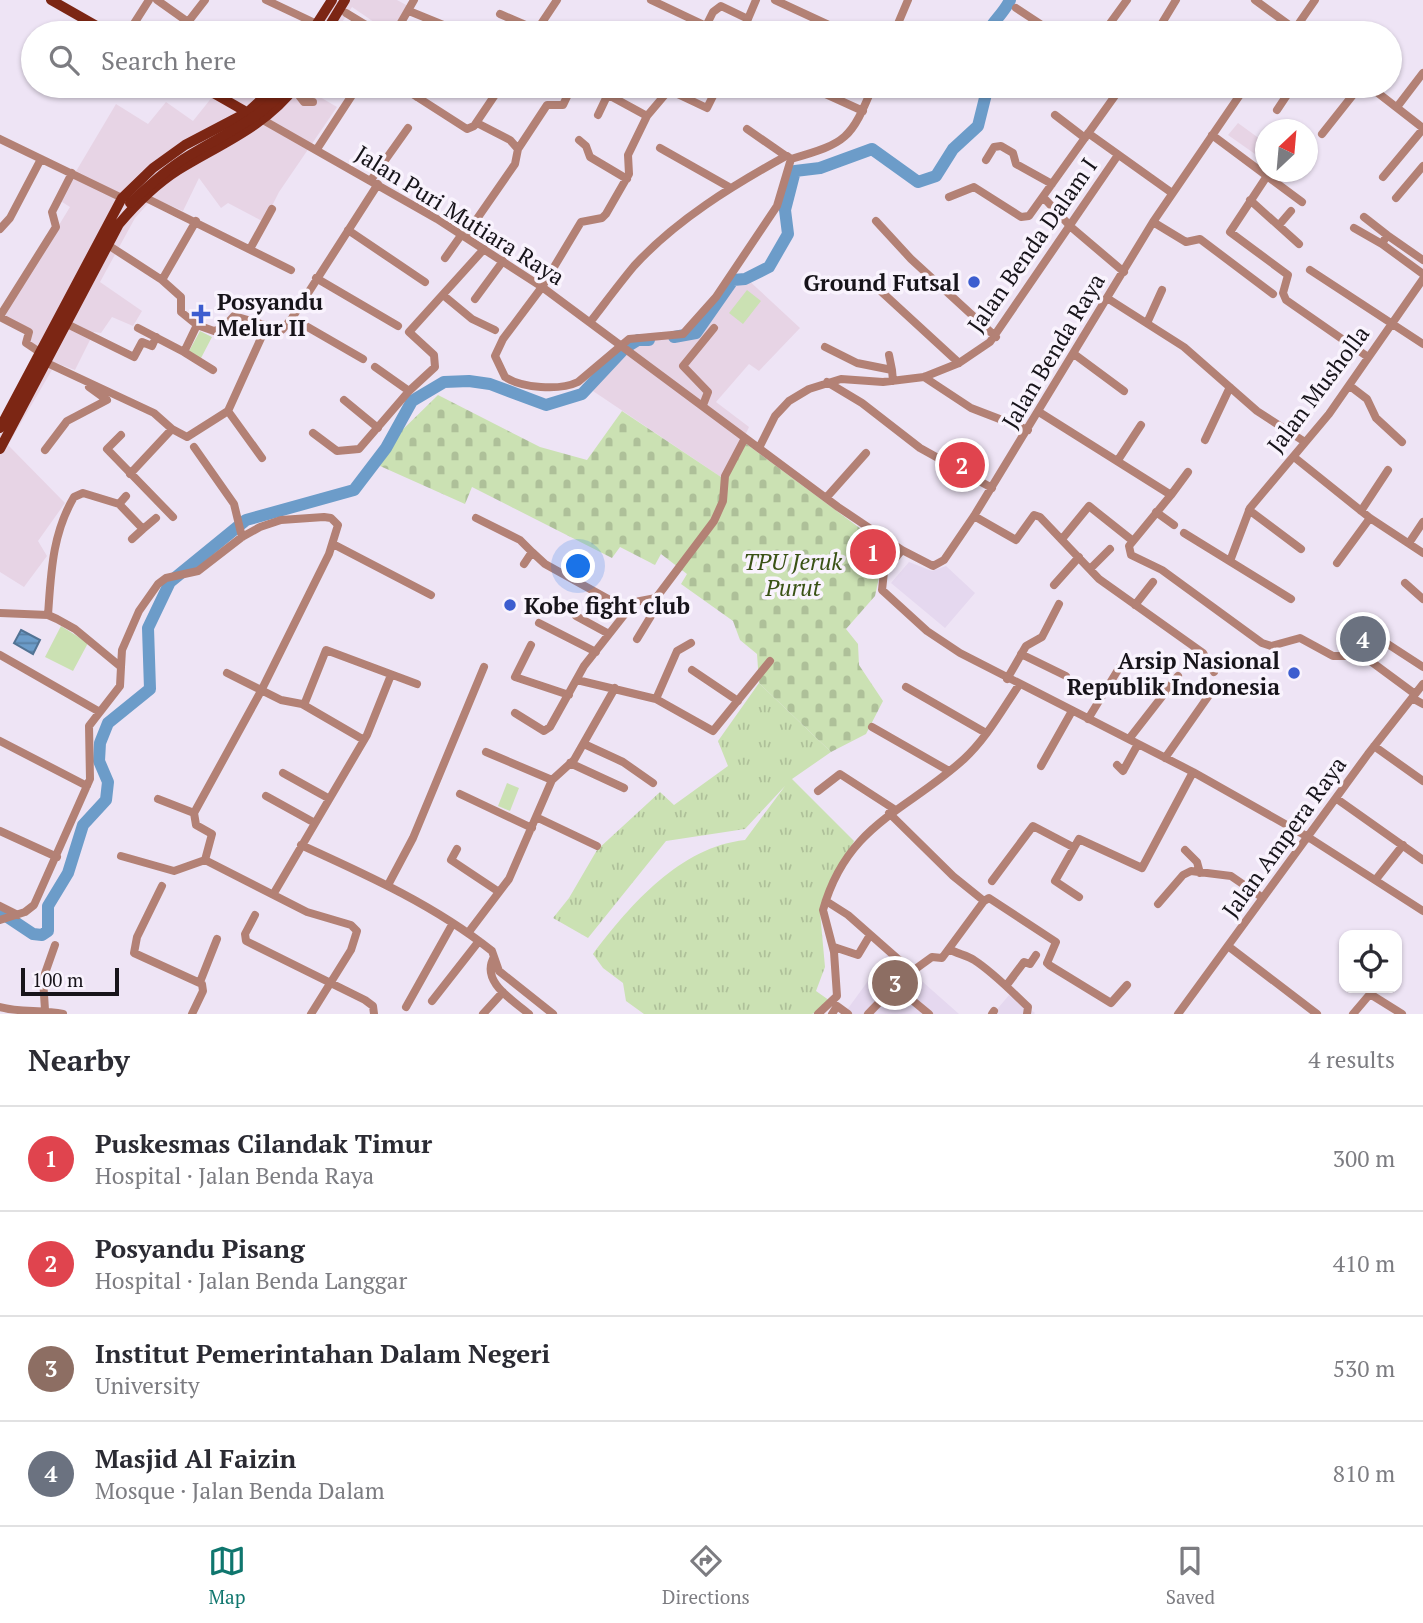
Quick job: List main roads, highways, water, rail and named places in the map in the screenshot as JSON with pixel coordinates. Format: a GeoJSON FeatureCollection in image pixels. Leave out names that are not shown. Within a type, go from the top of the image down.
{"type":"FeatureCollection","features":[{"type":"Feature","properties":{"kind":"main road"},"geometry":{"type":"LineString","coordinates":[[51,0],[88,21]]}},
{"type":"Feature","properties":{"kind":"main road"},"geometry":{"type":"LineString","coordinates":[[320,21],[332,0]]}},
{"type":"Feature","properties":{"kind":"main road"},"geometry":{"type":"LineString","coordinates":[[322,21],[339,0]]}},
{"type":"Feature","properties":{"kind":"main road"},"geometry":{"type":"LineString","coordinates":[[332,21],[345,0]]}},
{"type":"Feature","properties":{"kind":"main road"},"geometry":{"type":"LineString","coordinates":[[338,21],[351,0]]}},
{"type":"Feature","properties":{"kind":"main road"},"geometry":{"type":"LineString","coordinates":[[225,98],[263,120]]}},
{"type":"Feature","properties":{"kind":"main road"},"geometry":{"type":"LineString","coordinates":[[0,428],[126,201],[153,168],[261,98]]}},
{"type":"Feature","properties":{"kind":"main road"},"geometry":{"type":"LineString","coordinates":[[0,449],[119,224],[126,201],[182,160],[261,114],[280,98]]}},
{"type":"Feature","properties":{"kind":"main road"},"geometry":{"type":"LineString","coordinates":[[119,224],[144,197],[176,171],[263,120],[283,98]]}},
{"type":"Feature","properties":{"kind":"water"},"geometry":{"type":"Polygon","coordinates":[[[21,630],[40,640],[33,654],[14,643],[21,630]]]}},
{"type":"Feature","properties":{"kind":"waterway"},"geometry":{"type":"LineString","coordinates":[[995,21],[1010,0]]}},
{"type":"Feature","properties":{"kind":"waterway"},"geometry":{"type":"LineString","coordinates":[[674,337],[696,333],[733,280],[745,279],[769,267],[788,234],[785,210],[795,171],[820,168],[872,149],[918,182],[936,176],[953,149],[978,126],[985,98]]}},
{"type":"Feature","properties":{"kind":"waterway"},"geometry":{"type":"LineString","coordinates":[[0,912],[33,934],[42,935],[48,931],[48,906],[68,873],[83,825],[106,800],[108,782],[99,761],[100,743],[108,723],[150,689],[148,628],[170,582],[246,520],[354,490],[386,448],[412,401],[444,382],[490,384],[546,405],[582,394],[625,348],[638,340],[649,340]]}},
{"type":"Feature","properties":{"kind":"place","name":"Ground Futsal"},"geometry":{"type":"Point","coordinates":[974,282]}},
{"type":"Feature","properties":{"kind":"place","name":"Posyandu Melur II"},"geometry":{"type":"Point","coordinates":[201,314]}},
{"type":"Feature","properties":{"kind":"place","name":"Posyandu Pisang"},"geometry":{"type":"Point","coordinates":[962,465]}},
{"type":"Feature","properties":{"kind":"place","name":"Puskesmas Cilandak Timur"},"geometry":{"type":"Point","coordinates":[873,552]}},
{"type":"Feature","properties":{"kind":"place","name":"Kobe fight club"},"geometry":{"type":"Point","coordinates":[510,605]}},
{"type":"Feature","properties":{"kind":"place","name":"Masjid Al Faizin"},"geometry":{"type":"Point","coordinates":[1363,639]}},
{"type":"Feature","properties":{"kind":"place","name":"Arsip Nasional Republik Indonesia"},"geometry":{"type":"Point","coordinates":[1294,673]}},
{"type":"Feature","properties":{"kind":"place","name":"Institut Pemerintahan Dalam Negeri"},"geometry":{"type":"Point","coordinates":[895,983]}},
{"type":"Feature","properties":{"kind":"park label","name":"TPU Jeruk Purut"},"geometry":{"type":"Point","coordinates":[793,574]}}]}
